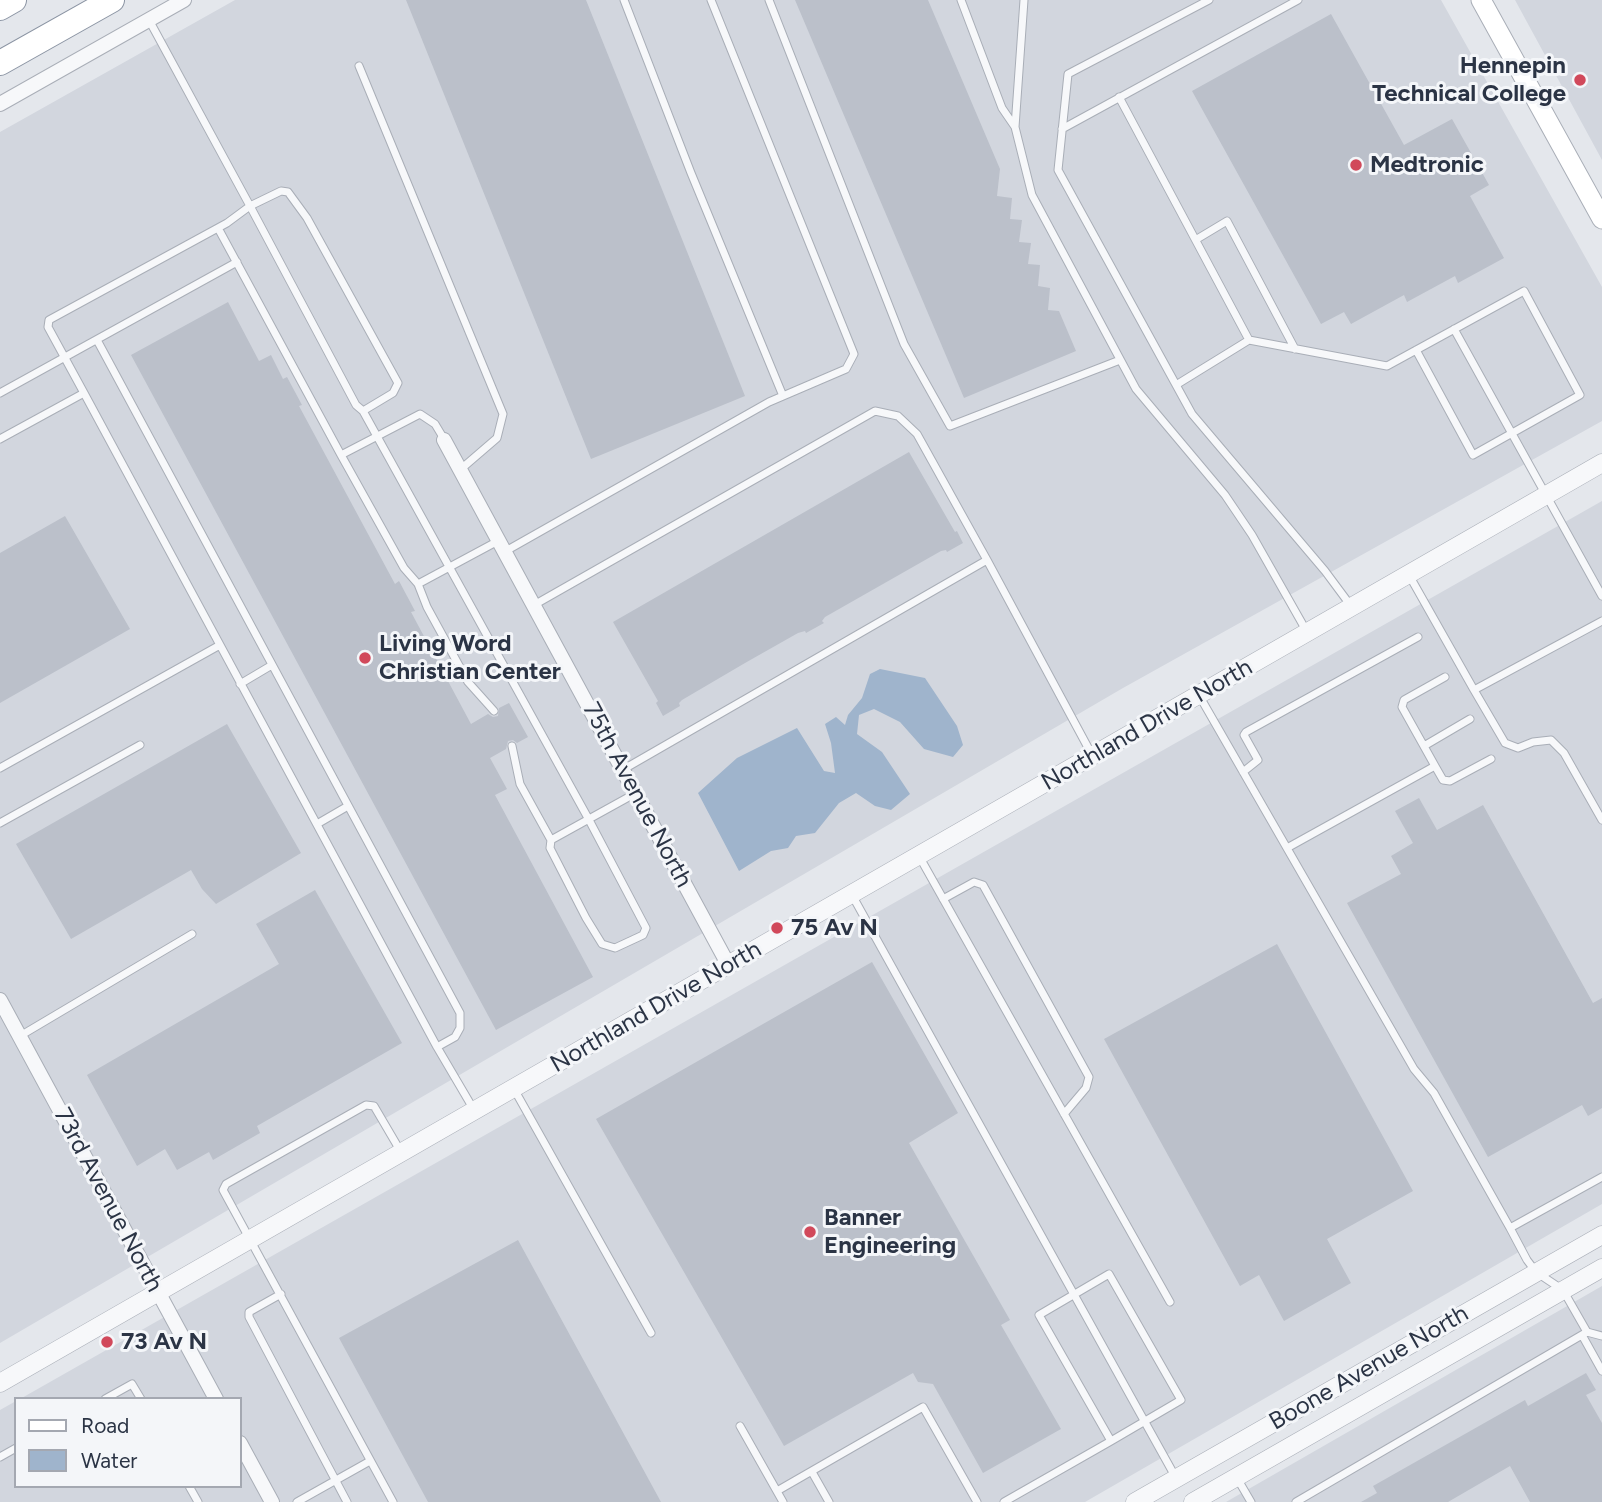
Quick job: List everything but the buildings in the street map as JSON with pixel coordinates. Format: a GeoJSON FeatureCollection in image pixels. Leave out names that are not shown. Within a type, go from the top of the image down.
{"type":"FeatureCollection","features":[{"type":"Feature","properties":{"kind":"highway"},"geometry":{"type":"LineString","coordinates":[[0,8],[14,0]]}},
{"type":"Feature","properties":{"kind":"highway"},"geometry":{"type":"LineString","coordinates":[[0,63],[111,0]]}},
{"type":"Feature","properties":{"kind":"main road"},"geometry":{"type":"LineString","coordinates":[[1481,0],[1602,219]]}},
{"type":"Feature","properties":{"kind":"street"},"geometry":{"type":"LineString","coordinates":[[0,104],[184,0]]}},
{"type":"Feature","properties":{"kind":"street","name":"75th Avenue North"},"geometry":{"type":"LineString","coordinates":[[444,440],[729,965]]}},
{"type":"Feature","properties":{"kind":"street","name":"Northland Drive North"},"geometry":{"type":"LineString","coordinates":[[0,1383],[1602,463]]}},
{"type":"Feature","properties":{"kind":"street","name":"73rd Avenue North"},"geometry":{"type":"LineString","coordinates":[[0,1000],[5,1022],[20,1037],[215,1397]]}},
{"type":"Feature","properties":{"kind":"street","name":"Boone Avenue North"},"geometry":{"type":"LineString","coordinates":[[1135,1502],[1602,1235]]}},
{"type":"Feature","properties":{"kind":"street","name":"Boone Avenue North"},"geometry":{"type":"LineString","coordinates":[[1193,1502],[1602,1268]]}},
{"type":"Feature","properties":{"kind":"street"},"geometry":{"type":"LineString","coordinates":[[242,1447],[272,1502]]}},
{"type":"Feature","properties":{"kind":"lane"},"geometry":{"type":"LineString","coordinates":[[624,0],[691,173],[783,396]]}},
{"type":"Feature","properties":{"kind":"lane"},"geometry":{"type":"LineString","coordinates":[[418,584],[502,546],[783,396],[846,369],[854,354],[711,0]]}},
{"type":"Feature","properties":{"kind":"lane"},"geometry":{"type":"LineString","coordinates":[[769,0],[904,344],[950,426],[1120,360]]}},
{"type":"Feature","properties":{"kind":"lane"},"geometry":{"type":"LineString","coordinates":[[961,0],[1002,108],[1015,127]]}},
{"type":"Feature","properties":{"kind":"lane"},"geometry":{"type":"LineString","coordinates":[[1024,0],[1015,127],[1032,195],[1136,389],[1232,505],[1307,633]]}},
{"type":"Feature","properties":{"kind":"lane"},"geometry":{"type":"LineString","coordinates":[[1209,0],[1068,74],[1058,170],[1192,414],[1325,571],[1352,607]]}},
{"type":"Feature","properties":{"kind":"lane"},"geometry":{"type":"LineString","coordinates":[[1062,129],[1297,0]]}},
{"type":"Feature","properties":{"kind":"lane"},"geometry":{"type":"LineString","coordinates":[[149,20],[356,405],[363,411],[451,567],[588,818],[646,928],[643,935],[615,948],[602,944],[550,848],[551,840],[520,785],[512,746]]}},
{"type":"Feature","properties":{"kind":"lane"},"geometry":{"type":"LineString","coordinates":[[359,66],[503,414],[497,438],[461,469]]}},
{"type":"Feature","properties":{"kind":"lane"},"geometry":{"type":"LineString","coordinates":[[1119,97],[1249,340]]}},
{"type":"Feature","properties":{"kind":"lane"},"geometry":{"type":"LineString","coordinates":[[363,411],[394,393],[398,383],[307,218],[288,192],[281,191],[250,206],[218,228],[49,320],[48,327],[240,684],[474,1110]]}},
{"type":"Feature","properties":{"kind":"lane"},"geometry":{"type":"LineString","coordinates":[[1197,239],[1227,221],[1295,349]]}},
{"type":"Feature","properties":{"kind":"lane"},"geometry":{"type":"LineString","coordinates":[[218,228],[404,568],[418,584],[427,607],[468,682],[494,711]]}},
{"type":"Feature","properties":{"kind":"lane"},"geometry":{"type":"LineString","coordinates":[[0,393],[237,262]]}},
{"type":"Feature","properties":{"kind":"lane"},"geometry":{"type":"LineString","coordinates":[[1176,385],[1249,340],[1387,366],[1454,329],[1524,291],[1580,395],[1473,456],[1416,350]]}},
{"type":"Feature","properties":{"kind":"lane"},"geometry":{"type":"LineString","coordinates":[[1454,329],[1602,596]]}},
{"type":"Feature","properties":{"kind":"lane"},"geometry":{"type":"LineString","coordinates":[[97,340],[460,1013],[460,1028],[455,1037],[438,1047]]}},
{"type":"Feature","properties":{"kind":"lane"},"geometry":{"type":"LineString","coordinates":[[0,439],[84,393]]}},
{"type":"Feature","properties":{"kind":"lane"},"geometry":{"type":"LineString","coordinates":[[534,605],[875,411],[898,416],[917,434],[1093,757]]}},
{"type":"Feature","properties":{"kind":"lane"},"geometry":{"type":"LineString","coordinates":[[341,455],[419,414],[435,424],[444,440]]}},
{"type":"Feature","properties":{"kind":"lane"},"geometry":{"type":"LineString","coordinates":[[624,769],[986,560]]}},
{"type":"Feature","properties":{"kind":"lane"},"geometry":{"type":"LineString","coordinates":[[1409,574],[1505,743],[1518,748],[1551,740],[1564,753],[1602,820]]}},
{"type":"Feature","properties":{"kind":"lane"},"geometry":{"type":"LineString","coordinates":[[1474,690],[1602,621]]}},
{"type":"Feature","properties":{"kind":"lane"},"geometry":{"type":"LineString","coordinates":[[1244,772],[1258,760],[1244,735],[1246,732],[1418,637]]}},
{"type":"Feature","properties":{"kind":"lane"},"geometry":{"type":"LineString","coordinates":[[0,768],[220,645]]}},
{"type":"Feature","properties":{"kind":"lane"},"geometry":{"type":"LineString","coordinates":[[240,684],[272,666]]}},
{"type":"Feature","properties":{"kind":"lane"},"geometry":{"type":"LineString","coordinates":[[1445,677],[1404,700],[1402,707],[1423,746],[1443,780],[1450,781],[1491,759]]}},
{"type":"Feature","properties":{"kind":"lane"},"geometry":{"type":"LineString","coordinates":[[1199,695],[1415,1069],[1434,1093],[1527,1260],[1536,1272],[1563,1290],[1602,1371]]}},
{"type":"Feature","properties":{"kind":"lane"},"geometry":{"type":"LineString","coordinates":[[1423,746],[1470,719]]}},
{"type":"Feature","properties":{"kind":"lane"},"geometry":{"type":"LineString","coordinates":[[0,823],[140,745]]}},
{"type":"Feature","properties":{"kind":"lane"},"geometry":{"type":"LineString","coordinates":[[1287,848],[1435,766]]}},
{"type":"Feature","properties":{"kind":"lane"},"geometry":{"type":"LineString","coordinates":[[551,840],[636,793]]}},
{"type":"Feature","properties":{"kind":"lane"},"geometry":{"type":"LineString","coordinates":[[317,824],[348,806]]}},
{"type":"Feature","properties":{"kind":"lane"},"geometry":{"type":"LineString","coordinates":[[919,855],[1170,1302]]}},
{"type":"Feature","properties":{"kind":"lane"},"geometry":{"type":"LineString","coordinates":[[943,899],[974,882],[983,885],[1089,1077],[1086,1088],[1064,1114]]}},
{"type":"Feature","properties":{"kind":"lane"},"geometry":{"type":"LineString","coordinates":[[851,894],[1177,1478]]}},
{"type":"Feature","properties":{"kind":"lane"},"geometry":{"type":"LineString","coordinates":[[20,1037],[192,934]]}},
{"type":"Feature","properties":{"kind":"lane"},"geometry":{"type":"LineString","coordinates":[[513,1088],[651,1333]]}},
{"type":"Feature","properties":{"kind":"lane"},"geometry":{"type":"LineString","coordinates":[[393,1502],[223,1189],[226,1184],[366,1105],[374,1106],[401,1152]]}},
{"type":"Feature","properties":{"kind":"lane"},"geometry":{"type":"LineString","coordinates":[[1510,1228],[1602,1178]]}},
{"type":"Feature","properties":{"kind":"lane"},"geometry":{"type":"LineString","coordinates":[[1004,1502],[1111,1441],[1181,1399],[1109,1274],[1039,1315],[1111,1441]]}},
{"type":"Feature","properties":{"kind":"lane"},"geometry":{"type":"LineString","coordinates":[[281,1294],[249,1312],[249,1317],[347,1502]]}},
{"type":"Feature","properties":{"kind":"lane"},"geometry":{"type":"LineString","coordinates":[[1296,1502],[1584,1333],[1602,1336]]}},
{"type":"Feature","properties":{"kind":"lane"},"geometry":{"type":"LineString","coordinates":[[109,1397],[132,1384],[140,1397]]}},
{"type":"Feature","properties":{"kind":"lane"},"geometry":{"type":"LineString","coordinates":[[777,1491],[923,1407],[977,1502]]}},
{"type":"Feature","properties":{"kind":"lane"},"geometry":{"type":"LineString","coordinates":[[740,1426],[783,1502]]}},
{"type":"Feature","properties":{"kind":"lane"},"geometry":{"type":"LineString","coordinates":[[297,1502],[370,1461]]}},
{"type":"Feature","properties":{"kind":"lane"},"geometry":{"type":"LineString","coordinates":[[812,1472],[829,1502]]}},
{"type":"Feature","properties":{"kind":"lane"},"geometry":{"type":"LineString","coordinates":[[1237,1477],[1251,1502]]}},
{"type":"Feature","properties":{"kind":"shaded area"},"geometry":{"type":"Polygon","coordinates":[[[235,0],[1441,0],[1602,287],[1602,421],[1123,688],[0,1343],[0,132],[235,0]]]}},
{"type":"Feature","properties":{"kind":"shaded area","name":"Hennepin Technical College"},"geometry":{"type":"Polygon","coordinates":[[[1515,0],[1602,0],[1602,160],[1515,0]]]}},
{"type":"Feature","properties":{"kind":"shaded area"},"geometry":{"type":"Polygon","coordinates":[[[1602,501],[1602,1204],[1085,1502],[0,1502],[0,1410],[14,1402],[14,1488],[242,1488],[242,1397],[24,1397],[1602,501]]]}},
{"type":"Feature","properties":{"kind":"shaded area"},"geometry":{"type":"Polygon","coordinates":[[[1602,1286],[1602,1502],[1226,1502],[1602,1286]]]}},
{"type":"Feature","properties":{"kind":"water"},"geometry":{"type":"Polygon","coordinates":[[[880,669],[925,678],[957,726],[963,745],[953,757],[924,749],[900,722],[874,709],[859,715],[857,734],[882,752],[910,794],[891,810],[875,806],[856,793],[839,803],[815,833],[796,836],[788,848],[771,851],[739,871],[698,793],[737,758],[797,728],[824,771],[835,773],[825,724],[836,717],[845,725],[848,715],[862,698],[870,674],[880,669]]]}},
{"type":"Feature","properties":{"kind":"place","name":"Hennepin Technical College"},"geometry":{"type":"Point","coordinates":[1580,80]}},
{"type":"Feature","properties":{"kind":"place","name":"Medtronic"},"geometry":{"type":"Point","coordinates":[1356,165]}},
{"type":"Feature","properties":{"kind":"place","name":"Living Word Christian Center"},"geometry":{"type":"Point","coordinates":[365,658]}},
{"type":"Feature","properties":{"kind":"place","name":"75 Av N"},"geometry":{"type":"Point","coordinates":[777,928]}},
{"type":"Feature","properties":{"kind":"place","name":"Banner Engineering"},"geometry":{"type":"Point","coordinates":[810,1232]}},
{"type":"Feature","properties":{"kind":"place","name":"73 Av N"},"geometry":{"type":"Point","coordinates":[107,1342]}}]}
